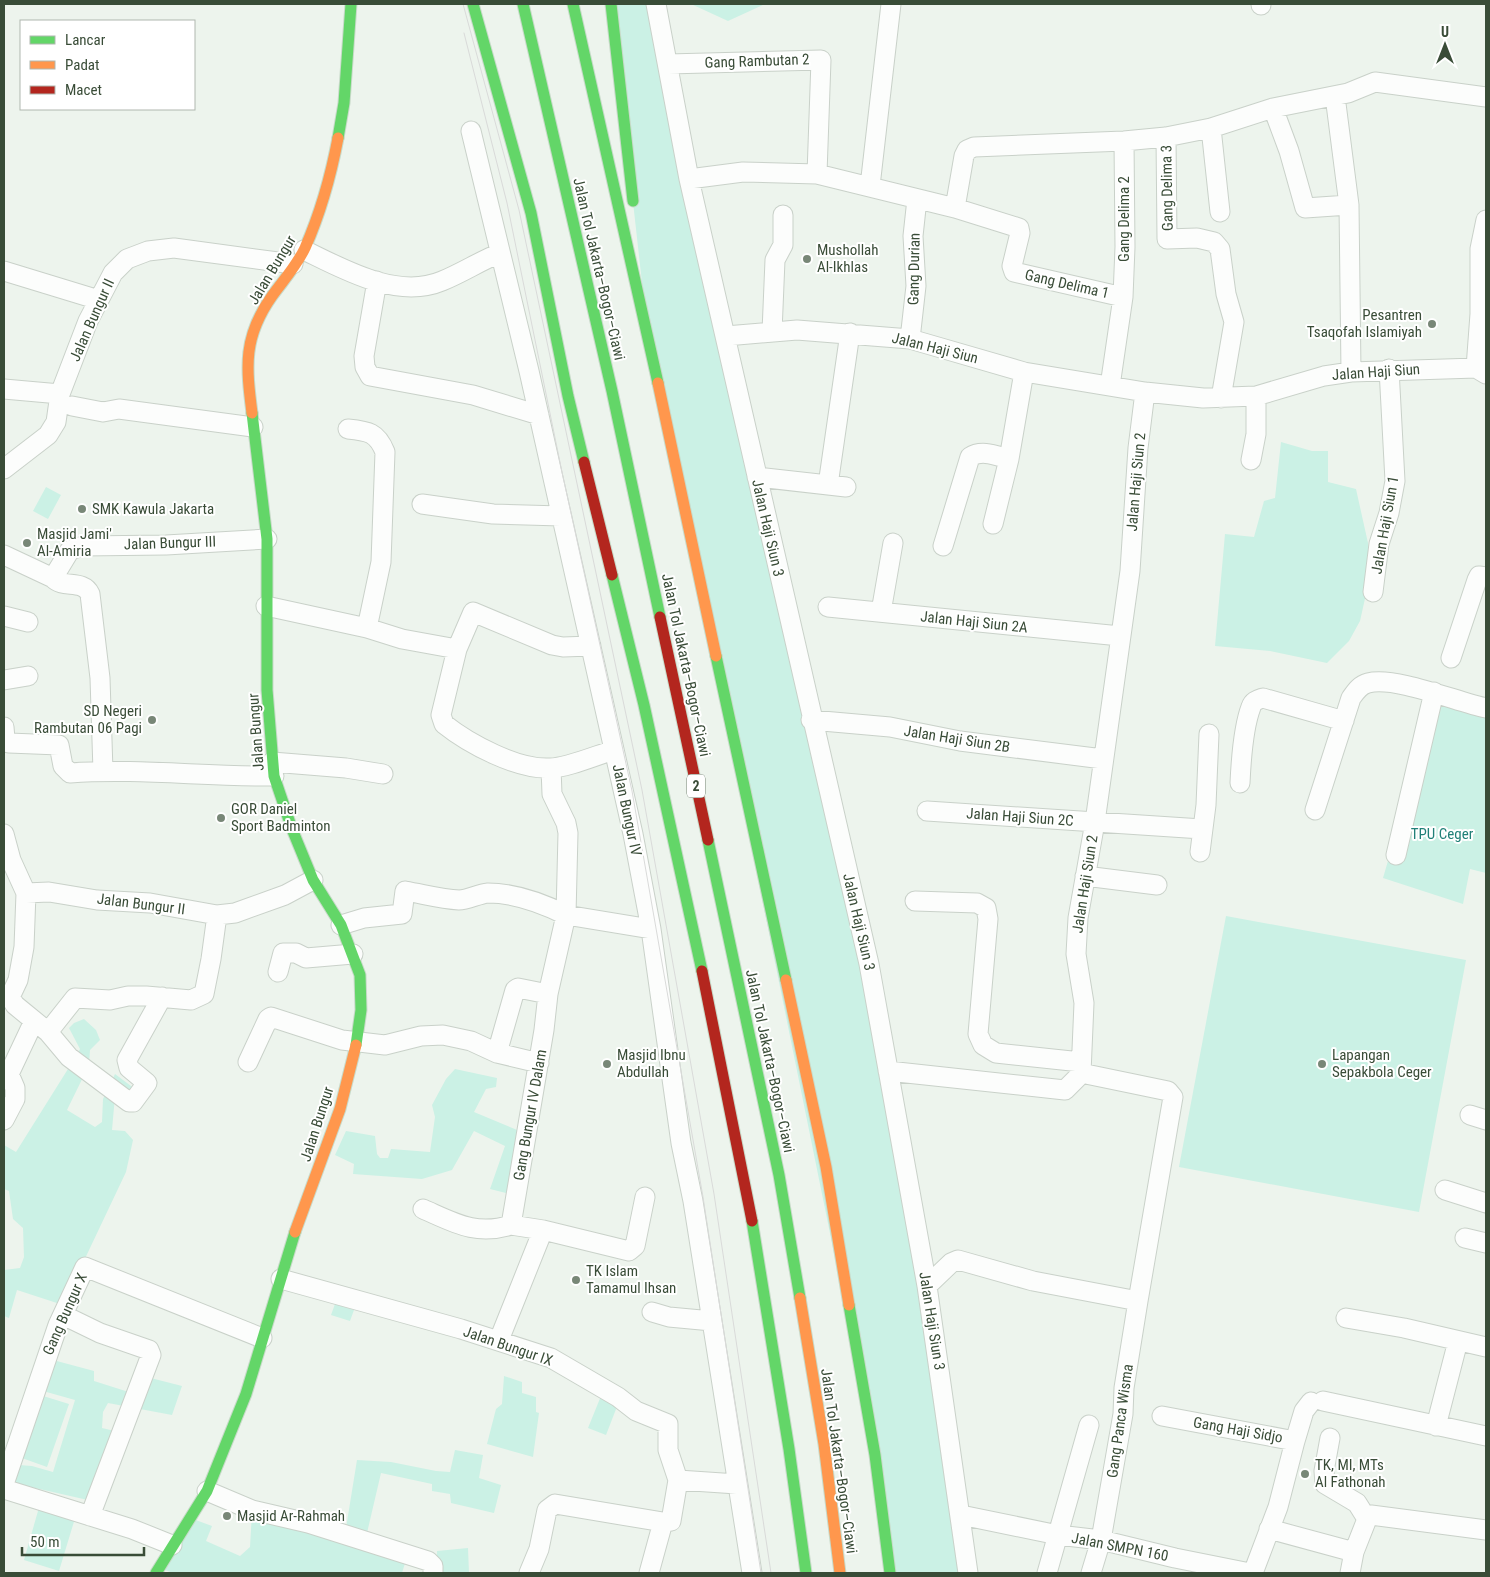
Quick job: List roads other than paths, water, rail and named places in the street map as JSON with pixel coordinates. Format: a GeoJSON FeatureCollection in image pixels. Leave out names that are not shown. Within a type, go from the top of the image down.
{"type":"FeatureCollection","features":[{"type":"Feature","properties":{"kind":"main road","name":"Jalan Bungur"},"geometry":{"type":"LineString","coordinates":[[156,1573],[207,1492],[246,1394],[280,1280],[340,1109],[357,1043],[362,1010],[360,975],[353,954],[342,925],[313,880],[292,829],[273,769],[267,690],[267,539],[246,366],[250,340],[269,300],[298,257],[313,228],[336,152],[344,103],[352,4]]}},
{"type":"Feature","properties":{"kind":"main road"},"geometry":{"type":"LineString","coordinates":[[473,4],[531,213],[568,396],[644,705],[692,922],[747,1187],[790,1449],[806,1573]]}},
{"type":"Feature","properties":{"kind":"main road","name":"Jalan Tol Jakarta–Bogor–Ciawi"},"geometry":{"type":"LineString","coordinates":[[523,4],[612,390],[779,1175],[824,1444],[840,1573]]}},
{"type":"Feature","properties":{"kind":"main road"},"geometry":{"type":"LineString","coordinates":[[573,4],[648,337],[826,1167],[875,1455],[890,1573]]}},
{"type":"Feature","properties":{"kind":"main road"},"geometry":{"type":"LineString","coordinates":[[611,4],[634,213]]}},
{"type":"Feature","properties":{"kind":"main road"},"geometry":{"type":"LineString","coordinates":[[636,232],[648,337]]}},
{"type":"Feature","properties":{"kind":"street"},"geometry":{"type":"LineString","coordinates":[[656,4],[689,179],[726,336]]}},
{"type":"Feature","properties":{"kind":"street"},"geometry":{"type":"LineString","coordinates":[[870,186],[891,4]]}},
{"type":"Feature","properties":{"kind":"street","name":"Gang Rambutan 2"},"geometry":{"type":"LineString","coordinates":[[668,64],[821,60],[817,174]]}},
{"type":"Feature","properties":{"kind":"street"},"geometry":{"type":"LineString","coordinates":[[955,208],[964,156],[967,150],[974,147],[1124,141],[1166,137],[1211,128],[1274,108],[1335,96],[1375,82],[1486,97]]}},
{"type":"Feature","properties":{"kind":"street"},"geometry":{"type":"LineString","coordinates":[[1335,96],[1349,204],[1352,372]]}},
{"type":"Feature","properties":{"kind":"street"},"geometry":{"type":"LineString","coordinates":[[1274,108],[1289,151],[1305,208],[1349,204]]}},
{"type":"Feature","properties":{"kind":"street"},"geometry":{"type":"LineString","coordinates":[[1211,128],[1220,212]]}},
{"type":"Feature","properties":{"kind":"street"},"geometry":{"type":"LineString","coordinates":[[471,131],[539,415],[614,750]]}},
{"type":"Feature","properties":{"kind":"street","name":"Gang Delima 3"},"geometry":{"type":"LineString","coordinates":[[1166,137],[1167,239],[1197,238],[1214,242],[1220,249],[1226,294],[1234,322],[1221,398]]}},
{"type":"Feature","properties":{"kind":"street","name":"Gang Delima 2"},"geometry":{"type":"LineString","coordinates":[[1110,386],[1123,297],[1125,247],[1124,141]]}},
{"type":"Feature","properties":{"kind":"street","name":"Gang Delima 1"},"geometry":{"type":"LineString","coordinates":[[689,179],[743,172],[817,174],[955,208],[1019,228],[1020,233],[1012,266],[1014,272],[1123,297]]}},
{"type":"Feature","properties":{"kind":"street","name":"Gang Durian"},"geometry":{"type":"LineString","coordinates":[[910,339],[916,286],[914,236],[917,199]]}},
{"type":"Feature","properties":{"kind":"street"},"geometry":{"type":"LineString","coordinates":[[772,332],[774,260],[783,245],[784,215]]}},
{"type":"Feature","properties":{"kind":"street"},"geometry":{"type":"LineString","coordinates":[[1481,371],[1480,250],[1486,221]]}},
{"type":"Feature","properties":{"kind":"street","name":"Jalan Bungur II"},"geometry":{"type":"LineString","coordinates":[[4,469],[48,435],[56,422],[66,400],[98,300],[113,273],[128,259],[148,251],[174,248],[298,257],[377,281],[423,286],[442,281],[500,253]]}},
{"type":"Feature","properties":{"kind":"street"},"geometry":{"type":"LineString","coordinates":[[4,271],[98,300]]}},
{"type":"Feature","properties":{"kind":"street"},"geometry":{"type":"LineString","coordinates":[[377,281],[364,356],[365,368],[370,376],[473,395],[539,415]]}},
{"type":"Feature","properties":{"kind":"street","name":"Jalan Haji Siun"},"geometry":{"type":"LineString","coordinates":[[726,336],[797,330],[910,339],[1024,372],[1145,392],[1203,398],[1256,396],[1324,376],[1352,372],[1389,369],[1481,371]]}},
{"type":"Feature","properties":{"kind":"street"},"geometry":{"type":"LineString","coordinates":[[757,477],[837,486],[850,333]]}},
{"type":"Feature","properties":{"kind":"street","name":"Jalan Haji Siun 3"},"geometry":{"type":"LineString","coordinates":[[726,336],[811,720],[869,964],[927,1286],[968,1573]]}},
{"type":"Feature","properties":{"kind":"street","name":"Jalan Haji Siun 1"},"geometry":{"type":"LineString","coordinates":[[1373,592],[1379,544],[1389,513],[1394,481],[1389,369]]}},
{"type":"Feature","properties":{"kind":"street"},"geometry":{"type":"LineString","coordinates":[[993,524],[1009,459],[1024,372]]}},
{"type":"Feature","properties":{"kind":"street"},"geometry":{"type":"LineString","coordinates":[[4,389],[66,400],[103,412],[119,409],[253,427]]}},
{"type":"Feature","properties":{"kind":"street","name":"Jalan Haji Siun 2"},"geometry":{"type":"LineString","coordinates":[[1081,1068],[1084,1003],[1076,954],[1078,918],[1095,822],[1130,571],[1138,448],[1145,392]]}},
{"type":"Feature","properties":{"kind":"street"},"geometry":{"type":"LineString","coordinates":[[1251,460],[1256,434],[1256,396]]}},
{"type":"Feature","properties":{"kind":"street"},"geometry":{"type":"LineString","coordinates":[[348,430],[373,434],[380,440],[384,452],[381,562],[367,628]]}},
{"type":"Feature","properties":{"kind":"street"},"geometry":{"type":"LineString","coordinates":[[943,546],[970,456],[975,453],[985,453],[1009,459]]}},
{"type":"Feature","properties":{"kind":"street"},"geometry":{"type":"LineString","coordinates":[[422,504],[493,514],[561,516]]}},
{"type":"Feature","properties":{"kind":"street","name":"Jalan Bungur III"},"geometry":{"type":"LineString","coordinates":[[53,578],[70,550],[83,546],[166,545],[267,539]]}},
{"type":"Feature","properties":{"kind":"street"},"geometry":{"type":"LineString","coordinates":[[881,612],[893,543]]}},
{"type":"Feature","properties":{"kind":"street"},"geometry":{"type":"LineString","coordinates":[[4,556],[53,578],[56,582],[82,586],[88,589],[100,678],[103,771]]}},
{"type":"Feature","properties":{"kind":"street"},"geometry":{"type":"LineString","coordinates":[[1451,658],[1477,580],[1479,576],[1486,577]]}},
{"type":"Feature","properties":{"kind":"street"},"geometry":{"type":"LineString","coordinates":[[266,606],[367,628],[402,639],[457,649]]}},
{"type":"Feature","properties":{"kind":"street","name":"Jalan Haji Siun 2A"},"geometry":{"type":"LineString","coordinates":[[828,607],[1120,636]]}},
{"type":"Feature","properties":{"kind":"street","name":"Jalan Bungur IV"},"geometry":{"type":"LineString","coordinates":[[591,646],[563,647],[552,645],[473,612],[457,649],[441,715],[444,724],[502,758],[524,765],[551,768],[614,750],[651,929],[680,1143],[693,1201],[752,1573]]}},
{"type":"Feature","properties":{"kind":"street"},"geometry":{"type":"LineString","coordinates":[[4,616],[28,622]]}},
{"type":"Feature","properties":{"kind":"street"},"geometry":{"type":"LineString","coordinates":[[4,680],[28,676]]}},
{"type":"Feature","properties":{"kind":"street"},"geometry":{"type":"LineString","coordinates":[[1315,810],[1352,698],[1359,687],[1370,682],[1398,684],[1434,692],[1486,708]]}},
{"type":"Feature","properties":{"kind":"street"},"geometry":{"type":"LineString","coordinates":[[1396,855],[1434,692]]}},
{"type":"Feature","properties":{"kind":"street"},"geometry":{"type":"LineString","coordinates":[[1240,783],[1251,706],[1256,700],[1263,698],[1344,721]]}},
{"type":"Feature","properties":{"kind":"street","name":"Jalan Haji Siun 2B"},"geometry":{"type":"LineString","coordinates":[[811,720],[890,727],[960,741],[1103,759]]}},
{"type":"Feature","properties":{"kind":"street"},"geometry":{"type":"LineString","coordinates":[[4,727],[5,739],[9,743],[59,745],[63,766],[70,773],[103,771],[221,776],[273,769],[346,768],[383,774]]}},
{"type":"Feature","properties":{"kind":"street"},"geometry":{"type":"LineString","coordinates":[[1200,852],[1206,806],[1209,734]]}},
{"type":"Feature","properties":{"kind":"street","name":"Gang Bungur IV Dalam"},"geometry":{"type":"LineString","coordinates":[[511,1225],[539,1063],[548,994],[566,915],[568,833],[566,823],[552,794],[551,768]]}},
{"type":"Feature","properties":{"kind":"street","name":"Jalan Haji Siun 2C"},"geometry":{"type":"LineString","coordinates":[[927,812],[1202,829]]}},
{"type":"Feature","properties":{"kind":"street"},"geometry":{"type":"LineString","coordinates":[[4,834],[11,860],[26,893],[24,947],[18,980],[8,992],[13,1003],[41,1026],[69,1057],[121,1097],[129,1102],[133,1102],[147,1083],[129,1068],[128,1060],[162,997]]}},
{"type":"Feature","properties":{"kind":"street"},"geometry":{"type":"LineString","coordinates":[[1086,876],[1157,884]]}},
{"type":"Feature","properties":{"kind":"street","name":"Jalan Bungur II"},"geometry":{"type":"LineString","coordinates":[[26,893],[49,892],[97,900],[150,903],[217,915],[235,913],[276,898],[313,880]]}},
{"type":"Feature","properties":{"kind":"street"},"geometry":{"type":"LineString","coordinates":[[342,925],[364,918],[402,914],[405,891],[462,900],[478,894],[511,896],[537,901],[566,915],[651,929]]}},
{"type":"Feature","properties":{"kind":"street"},"geometry":{"type":"LineString","coordinates":[[915,901],[977,904],[986,908],[988,919],[978,1034],[983,1045],[996,1053],[1081,1068],[1168,1091],[1173,1097],[1138,1301],[1034,1281],[958,1260],[951,1263],[927,1286]]}},
{"type":"Feature","properties":{"kind":"street"},"geometry":{"type":"LineString","coordinates":[[4,1120],[15,1099],[15,1088],[9,1074],[41,1026],[75,998],[110,1000],[128,996],[191,1000],[204,994],[212,959],[217,915]]}},
{"type":"Feature","properties":{"kind":"street"},"geometry":{"type":"LineString","coordinates":[[278,972],[283,953],[296,953],[306,958],[353,954]]}},
{"type":"Feature","properties":{"kind":"street"},"geometry":{"type":"LineString","coordinates":[[498,1053],[514,990],[518,988],[548,994]]}},
{"type":"Feature","properties":{"kind":"street"},"geometry":{"type":"LineString","coordinates":[[248,1062],[268,1019],[271,1017],[357,1043],[385,1045],[420,1036],[443,1035],[471,1041],[498,1053],[539,1063]]}},
{"type":"Feature","properties":{"kind":"street"},"geometry":{"type":"LineString","coordinates":[[888,1071],[1066,1090],[1081,1068]]}},
{"type":"Feature","properties":{"kind":"street"},"geometry":{"type":"LineString","coordinates":[[1446,1190],[1486,1203]]}},
{"type":"Feature","properties":{"kind":"street"},"geometry":{"type":"LineString","coordinates":[[423,1209],[469,1228],[495,1230],[511,1225],[543,1230],[633,1250],[645,1197]]}},
{"type":"Feature","properties":{"kind":"street"},"geometry":{"type":"LineString","coordinates":[[499,1340],[543,1230]]}},
{"type":"Feature","properties":{"kind":"street"},"geometry":{"type":"LineString","coordinates":[[1466,1238],[1486,1243]]}},
{"type":"Feature","properties":{"kind":"street","name":"Gang Bungur X"},"geometry":{"type":"LineString","coordinates":[[4,1484],[40,1376],[63,1316],[85,1267],[262,1338]]}},
{"type":"Feature","properties":{"kind":"street","name":"Jalan Bungur IX"},"geometry":{"type":"LineString","coordinates":[[280,1280],[499,1340],[551,1358],[618,1397],[636,1411],[668,1424],[668,1450],[678,1480]]}},
{"type":"Feature","properties":{"kind":"street","name":"Gang Panca Wisma"},"geometry":{"type":"LineString","coordinates":[[1091,1573],[1102,1540],[1123,1414],[1124,1388],[1138,1301]]}},
{"type":"Feature","properties":{"kind":"street"},"geometry":{"type":"LineString","coordinates":[[652,1312],[670,1317],[712,1321]]}},
{"type":"Feature","properties":{"kind":"street"},"geometry":{"type":"LineString","coordinates":[[63,1316],[149,1350],[151,1355],[90,1516]]}},
{"type":"Feature","properties":{"kind":"street"},"geometry":{"type":"LineString","coordinates":[[1346,1318],[1396,1326],[1486,1348]]}},
{"type":"Feature","properties":{"kind":"street"},"geometry":{"type":"LineString","coordinates":[[1436,1426],[1458,1341]]}},
{"type":"Feature","properties":{"kind":"street"},"geometry":{"type":"LineString","coordinates":[[1295,1441],[1304,1411],[1317,1402],[1486,1436]]}},
{"type":"Feature","properties":{"kind":"street","name":"Gang Haji Sidjo"},"geometry":{"type":"LineString","coordinates":[[1162,1416],[1295,1441],[1278,1507],[1269,1529],[1243,1572]]}},
{"type":"Feature","properties":{"kind":"street"},"geometry":{"type":"LineString","coordinates":[[1047,1573],[1089,1425]]}},
{"type":"Feature","properties":{"kind":"street"},"geometry":{"type":"LineString","coordinates":[[1330,1438],[1324,1471],[1325,1484],[1357,1503],[1367,1518]]}},
{"type":"Feature","properties":{"kind":"street"},"geometry":{"type":"LineString","coordinates":[[529,1573],[540,1549],[547,1510],[550,1506],[562,1505],[663,1522],[671,1521],[678,1480],[738,1484]]}},
{"type":"Feature","properties":{"kind":"street"},"geometry":{"type":"LineString","coordinates":[[4,1489],[90,1516],[172,1545]]}},
{"type":"Feature","properties":{"kind":"street"},"geometry":{"type":"LineString","coordinates":[[207,1492],[252,1510],[308,1523],[428,1561],[433,1566],[433,1573]]}},
{"type":"Feature","properties":{"kind":"street"},"geometry":{"type":"LineString","coordinates":[[1350,1573],[1354,1552],[1367,1518],[1378,1514],[1486,1530]]}},
{"type":"Feature","properties":{"kind":"street","name":"Jalan SMPN 160"},"geometry":{"type":"LineString","coordinates":[[961,1515],[1058,1535],[1102,1540],[1173,1566],[1243,1572]]}},
{"type":"Feature","properties":{"kind":"street"},"geometry":{"type":"LineString","coordinates":[[648,1573],[663,1522]]}},
{"type":"Feature","properties":{"kind":"street"},"geometry":{"type":"LineString","coordinates":[[1269,1529],[1354,1552]]}},
{"type":"Feature","properties":{"kind":"tram line"},"geometry":{"type":"LineString","coordinates":[[463,4],[519,210],[642,790],[714,1194],[771,1573]]}},
{"type":"Feature","properties":{"kind":"tram line"},"geometry":{"type":"LineString","coordinates":[[464,33],[507,203],[562,472],[632,791],[703,1197],[761,1573]]}},
{"type":"Feature","properties":{"kind":"place","name":"Mushollah Al-Ikhlas"},"geometry":{"type":"Point","coordinates":[807,259]}},
{"type":"Feature","properties":{"kind":"place","name":"Pesantren Tsaqofah Islamiyah"},"geometry":{"type":"Point","coordinates":[1432,324]}},
{"type":"Feature","properties":{"kind":"place","name":"SMK Kawula Jakarta"},"geometry":{"type":"Point","coordinates":[82,509]}},
{"type":"Feature","properties":{"kind":"place","name":"Masjid Jami' Al-Amiria"},"geometry":{"type":"Point","coordinates":[27,543]}},
{"type":"Feature","properties":{"kind":"place","name":"SD Negeri Rambutan 06 Pagi"},"geometry":{"type":"Point","coordinates":[152,720]}},
{"type":"Feature","properties":{"kind":"place","name":"GOR Daniel Sport Badminton"},"geometry":{"type":"Point","coordinates":[221,818]}},
{"type":"Feature","properties":{"kind":"place","name":"Masjid Ibnu Abdullah"},"geometry":{"type":"Point","coordinates":[607,1064]}},
{"type":"Feature","properties":{"kind":"place","name":"Lapangan Sepakbola Ceger"},"geometry":{"type":"Point","coordinates":[1322,1064]}},
{"type":"Feature","properties":{"kind":"place","name":"TK Islam Tamamul Ihsan"},"geometry":{"type":"Point","coordinates":[576,1280]}},
{"type":"Feature","properties":{"kind":"place","name":"TK, MI, MTs Al Fathonah"},"geometry":{"type":"Point","coordinates":[1305,1474]}},
{"type":"Feature","properties":{"kind":"place","name":"Masjid Ar-Rahmah"},"geometry":{"type":"Point","coordinates":[227,1516]}},
{"type":"Feature","properties":{"kind":"park label","name":"TPU Ceger"},"geometry":{"type":"Point","coordinates":[1442,834]}}]}
